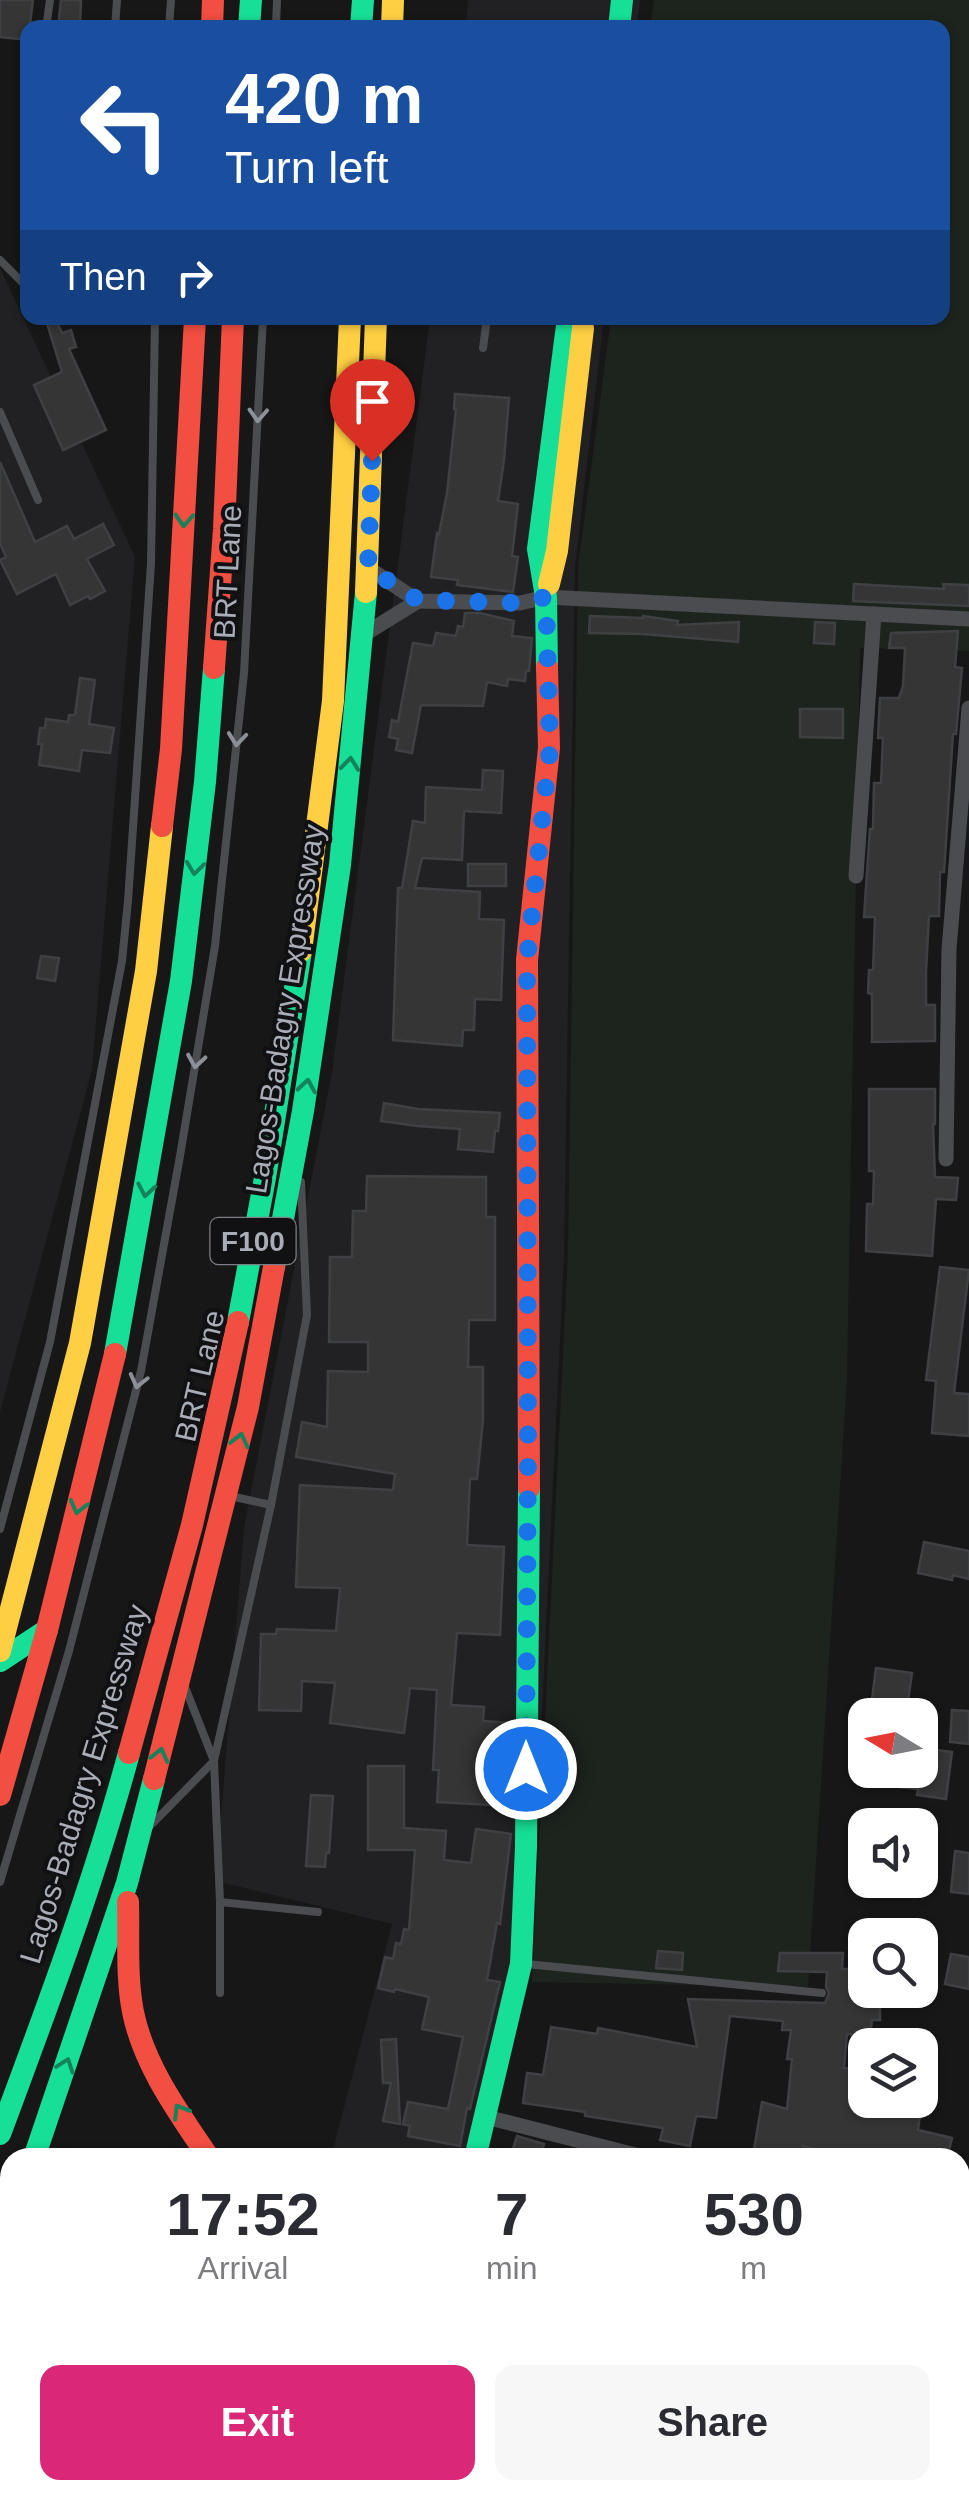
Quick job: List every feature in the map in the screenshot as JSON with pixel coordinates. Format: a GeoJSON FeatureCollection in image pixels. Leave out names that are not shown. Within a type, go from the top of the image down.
{"type":"FeatureCollection","features":[{"type":"Feature","properties":{"kind":"main road"},"geometry":{"type":"LineString","coordinates":[[0,1651],[80,1343],[146,971],[171,750],[195,325]]}},
{"type":"Feature","properties":{"kind":"main road"},"geometry":{"type":"LineString","coordinates":[[0,1795],[47,1630],[118,1342],[181,981],[205,782],[224,529],[233,325]]}},
{"type":"Feature","properties":{"kind":"main road","name":"Lagos-Badagry Expressway"},"geometry":{"type":"LineString","coordinates":[[0,2134],[42,2024],[112,1816],[192,1525],[231,1357],[266,1178],[298,971],[332,701],[347,325]]}},
{"type":"Feature","properties":{"kind":"main road","name":"Lagos-Badagry Expressway"},"geometry":{"type":"LineString","coordinates":[[37,2148],[139,1838],[248,1407],[299,1134],[340,865],[363,635],[376,325]]}},
{"type":"Feature","properties":{"kind":"main road"},"geometry":{"type":"LineString","coordinates":[[478,2148],[521,1964],[526,1847],[527,960],[550,748],[546,597],[538,549],[567,325]]}},
{"type":"Feature","properties":{"kind":"main road"},"geometry":{"type":"LineString","coordinates":[[546,597],[557,551],[583,325]]}},
{"type":"Feature","properties":{"kind":"main road"},"geometry":{"type":"LineString","coordinates":[[0,1661],[47,1630]]}},
{"type":"Feature","properties":{"kind":"main road"},"geometry":{"type":"LineString","coordinates":[[127,1883],[130,1992],[139,2038],[203,2148]]}},
{"type":"Feature","properties":{"kind":"street"},"geometry":{"type":"LineString","coordinates":[[368,568],[418,600],[520,603],[546,597],[969,619]]}},
{"type":"Feature","properties":{"kind":"street"},"geometry":{"type":"LineString","coordinates":[[363,635],[418,600]]}},
{"type":"Feature","properties":{"kind":"street"},"geometry":{"type":"LineString","coordinates":[[856,876],[874,614]]}},
{"type":"Feature","properties":{"kind":"street"},"geometry":{"type":"LineString","coordinates":[[946,1158],[949,949],[969,708]]}},
{"type":"Feature","properties":{"kind":"street"},"geometry":{"type":"LineString","coordinates":[[486,2117],[608,2148]]}},
{"type":"Feature","properties":{"kind":"lane"},"geometry":{"type":"LineString","coordinates":[[0,260],[20,280]]}},
{"type":"Feature","properties":{"kind":"lane"},"geometry":{"type":"LineString","coordinates":[[0,1528],[50,1342],[122,961],[151,564],[155,325]]}},
{"type":"Feature","properties":{"kind":"lane","name":"BRT Lane"},"geometry":{"type":"LineString","coordinates":[[0,1882],[70,1651],[141,1371],[184,1136],[215,946],[244,673],[262,325]]}},
{"type":"Feature","properties":{"kind":"lane","name":"BRT Lane"},"geometry":{"type":"LineString","coordinates":[[0,2120],[113,1789],[188,1524],[246,1274],[278,1095],[321,752],[334,598],[347,325]]}},
{"type":"Feature","properties":{"kind":"lane"},"geometry":{"type":"LineString","coordinates":[[483,348],[486,325]]}},
{"type":"Feature","properties":{"kind":"lane"},"geometry":{"type":"LineString","coordinates":[[0,412],[38,500]]}},
{"type":"Feature","properties":{"kind":"lane"},"geometry":{"type":"LineString","coordinates":[[220,1993],[214,1761],[307,1315],[299,1134]]}},
{"type":"Feature","properties":{"kind":"lane"},"geometry":{"type":"LineString","coordinates":[[226,1496],[270,1505]]}},
{"type":"Feature","properties":{"kind":"lane"},"geometry":{"type":"LineString","coordinates":[[180,1674],[214,1761]]}},
{"type":"Feature","properties":{"kind":"lane"},"geometry":{"type":"LineString","coordinates":[[139,1838],[214,1761]]}},
{"type":"Feature","properties":{"kind":"lane"},"geometry":{"type":"LineString","coordinates":[[220,1902],[318,1912]]}},
{"type":"Feature","properties":{"kind":"lane"},"geometry":{"type":"LineString","coordinates":[[521,1964],[822,1994]]}},
{"type":"Feature","properties":{"kind":"shaded area"},"geometry":{"type":"Polygon","coordinates":[[[468,0],[640,0],[638,20],[467,20],[468,0]]]}},
{"type":"Feature","properties":{"kind":"shaded area"},"geometry":{"type":"Polygon","coordinates":[[[654,0],[969,0],[969,651],[860,648],[847,1378],[808,1987],[532,1982],[568,1254],[578,567],[610,325],[950,325],[950,20],[651,20],[654,0]]]}},
{"type":"Feature","properties":{"kind":"shaded area"},"geometry":{"type":"Polygon","coordinates":[[[0,268],[20,311],[20,325],[27,325],[135,557],[92,1070],[0,1412],[0,268]]]}},
{"type":"Feature","properties":{"kind":"shaded area"},"geometry":{"type":"Polygon","coordinates":[[[429,325],[603,325],[575,567],[564,1255],[529,1982],[484,2148],[333,2148],[392,1924],[216,1881],[244,1528],[332,1072],[429,325]]]}},
{"type":"Feature","properties":{"kind":"building"},"geometry":{"type":"Polygon","coordinates":[[[0,0],[33,0],[30,20],[20,20],[20,39],[0,37],[0,0]]]}},
{"type":"Feature","properties":{"kind":"building"},"geometry":{"type":"Polygon","coordinates":[[[61,0],[81,0],[80,20],[59,20],[61,0]]]}},
{"type":"Feature","properties":{"kind":"building"},"geometry":{"type":"Polygon","coordinates":[[[48,325],[58,325],[62,333],[71,330],[76,347],[69,349],[106,430],[63,450],[34,385],[62,372],[48,325]]]}},
{"type":"Feature","properties":{"kind":"building"},"geometry":{"type":"Polygon","coordinates":[[[455,394],[509,398],[498,501],[518,504],[512,556],[518,557],[513,592],[457,585],[458,580],[431,577],[447,493],[455,394]]]}},
{"type":"Feature","properties":{"kind":"building"},"geometry":{"type":"Polygon","coordinates":[[[0,462],[35,542],[67,526],[74,539],[103,524],[114,545],[87,559],[105,591],[70,605],[56,574],[17,594],[0,560],[6,557],[0,543],[0,462]]]}},
{"type":"Feature","properties":{"kind":"building"},"geometry":{"type":"Polygon","coordinates":[[[854,584],[944,589],[943,584],[969,585],[969,606],[853,601],[854,584]]]}},
{"type":"Feature","properties":{"kind":"building"},"geometry":{"type":"Polygon","coordinates":[[[465,613],[514,621],[512,636],[532,638],[525,681],[508,679],[507,686],[487,682],[483,706],[421,705],[412,753],[396,750],[398,739],[389,737],[392,720],[398,722],[413,643],[433,646],[436,633],[456,636],[458,626],[463,627],[465,613]]]}},
{"type":"Feature","properties":{"kind":"building"},"geometry":{"type":"Polygon","coordinates":[[[590,616],[643,616],[678,621],[677,625],[739,622],[738,642],[589,633],[590,616]]]}},
{"type":"Feature","properties":{"kind":"building"},"geometry":{"type":"Polygon","coordinates":[[[815,622],[835,623],[834,644],[814,643],[815,622]]]}},
{"type":"Feature","properties":{"kind":"building"},"geometry":{"type":"Polygon","coordinates":[[[958,631],[955,667],[962,668],[953,734],[944,872],[940,872],[939,916],[929,916],[926,1005],[935,1005],[935,1041],[872,1042],[872,994],[868,993],[875,917],[864,917],[874,783],[881,783],[880,698],[899,698],[905,648],[889,648],[891,633],[958,631]]]}},
{"type":"Feature","properties":{"kind":"building"},"geometry":{"type":"Polygon","coordinates":[[[80,678],[95,680],[89,724],[114,728],[110,753],[82,750],[79,771],[39,765],[40,728],[45,728],[46,719],[68,722],[69,715],[75,715],[80,678]]]}},
{"type":"Feature","properties":{"kind":"building"},"geometry":{"type":"Polygon","coordinates":[[[800,709],[843,709],[843,738],[800,737],[800,709]]]}},
{"type":"Feature","properties":{"kind":"building"},"geometry":{"type":"Polygon","coordinates":[[[483,770],[503,771],[501,813],[464,811],[462,860],[422,858],[415,888],[480,892],[479,919],[504,920],[501,1000],[475,999],[474,1030],[463,1030],[462,1046],[393,1040],[398,888],[402,888],[413,821],[425,823],[426,787],[482,790],[483,770]]]}},
{"type":"Feature","properties":{"kind":"building"},"geometry":{"type":"Polygon","coordinates":[[[468,864],[506,864],[506,886],[468,886],[468,864]]]}},
{"type":"Feature","properties":{"kind":"building"},"geometry":{"type":"Polygon","coordinates":[[[41,956],[59,958],[55,981],[37,978],[41,956]]]}},
{"type":"Feature","properties":{"kind":"building"},"geometry":{"type":"Polygon","coordinates":[[[869,1089],[935,1089],[935,1177],[958,1178],[956,1200],[936,1199],[932,1256],[866,1251],[867,1204],[873,1204],[874,1171],[869,1171],[869,1089]]]}},
{"type":"Feature","properties":{"kind":"building"},"geometry":{"type":"Polygon","coordinates":[[[384,1103],[418,1109],[500,1113],[493,1152],[458,1149],[460,1129],[381,1121],[384,1103]]]}},
{"type":"Feature","properties":{"kind":"building"},"geometry":{"type":"Polygon","coordinates":[[[367,1176],[486,1177],[486,1217],[495,1217],[495,1320],[469,1320],[468,1367],[483,1367],[483,1420],[477,1479],[470,1479],[467,1545],[504,1547],[500,1635],[457,1633],[451,1705],[484,1707],[483,1721],[512,1723],[510,1806],[437,1802],[439,1770],[433,1770],[437,1690],[410,1688],[404,1733],[330,1723],[335,1683],[302,1681],[301,1711],[259,1710],[261,1634],[276,1634],[277,1629],[336,1631],[340,1588],[296,1587],[300,1485],[393,1490],[395,1474],[296,1457],[302,1422],[327,1427],[328,1371],[368,1372],[368,1342],[329,1342],[330,1257],[352,1257],[353,1211],[366,1211],[367,1176]]]}},
{"type":"Feature","properties":{"kind":"building"},"geometry":{"type":"Polygon","coordinates":[[[940,1267],[969,1270],[954,1393],[969,1394],[969,1436],[932,1433],[936,1381],[926,1380],[940,1267]]]}},
{"type":"Feature","properties":{"kind":"building"},"geometry":{"type":"Polygon","coordinates":[[[924,1542],[969,1551],[969,1579],[918,1573],[924,1542]]]}},
{"type":"Feature","properties":{"kind":"building"},"geometry":{"type":"Polygon","coordinates":[[[876,1668],[912,1673],[908,1698],[872,1698],[876,1668]]]}},
{"type":"Feature","properties":{"kind":"building"},"geometry":{"type":"Polygon","coordinates":[[[952,1710],[969,1711],[969,1744],[950,1742],[952,1710]]]}},
{"type":"Feature","properties":{"kind":"building"},"geometry":{"type":"Polygon","coordinates":[[[938,1750],[952,1752],[946,1799],[917,1795],[918,1789],[908,1788],[938,1788],[938,1750]]]}},
{"type":"Feature","properties":{"kind":"building"},"geometry":{"type":"Polygon","coordinates":[[[368,1766],[404,1766],[404,1828],[446,1831],[444,1860],[471,1863],[476,1829],[511,1834],[500,1924],[497,1923],[487,1980],[500,1982],[460,2146],[408,2136],[410,2126],[403,2124],[408,2102],[448,2109],[463,2037],[422,2029],[429,1997],[378,1988],[385,1957],[393,1959],[396,1943],[401,1944],[404,1929],[409,1930],[415,1850],[368,1850],[368,1766]]]}},
{"type":"Feature","properties":{"kind":"building"},"geometry":{"type":"Polygon","coordinates":[[[311,1795],[333,1796],[325,1867],[306,1866],[311,1795]]]}},
{"type":"Feature","properties":{"kind":"building"},"geometry":{"type":"Polygon","coordinates":[[[955,1851],[969,1853],[969,1894],[951,1892],[955,1851]]]}},
{"type":"Feature","properties":{"kind":"building"},"geometry":{"type":"Polygon","coordinates":[[[658,1951],[683,1953],[682,1970],[656,1968],[658,1951]]]}},
{"type":"Feature","properties":{"kind":"building"},"geometry":{"type":"Polygon","coordinates":[[[780,1953],[843,1953],[842,1969],[848,1969],[848,2008],[880,2008],[880,2020],[872,2020],[871,2028],[848,2028],[844,2068],[848,2068],[848,2118],[920,2118],[918,2130],[952,2138],[950,2148],[754,2148],[762,2102],[787,2109],[791,2030],[782,2030],[783,2021],[730,2016],[716,2118],[696,2116],[690,2146],[660,2140],[663,2128],[523,2103],[527,2073],[543,2075],[551,2027],[597,2034],[598,2028],[697,2047],[688,1999],[825,2003],[829,1993],[827,1972],[778,1971],[780,1953]]]}},
{"type":"Feature","properties":{"kind":"building"},"geometry":{"type":"Polygon","coordinates":[[[951,1954],[969,1957],[969,1989],[945,1984],[951,1954]]]}},
{"type":"Feature","properties":{"kind":"building"},"geometry":{"type":"Polygon","coordinates":[[[396,2039],[400,2124],[383,2121],[391,2083],[383,2083],[381,2040],[396,2039]]]}},
{"type":"Feature","properties":{"kind":"building"},"geometry":{"type":"Polygon","coordinates":[[[517,2136],[544,2144],[543,2148],[513,2148],[517,2136]]]}},
{"type":"Feature","properties":{"kind":"traffic: fast"},"geometry":{"type":"LineString","coordinates":[[250,20],[251,0]]}},
{"type":"Feature","properties":{"kind":"traffic: fast"},"geometry":{"type":"LineString","coordinates":[[362,20],[363,0]]}},
{"type":"Feature","properties":{"kind":"traffic: fast"},"geometry":{"type":"LineString","coordinates":[[620,20],[622,0]]}},
{"type":"Feature","properties":{"kind":"traffic: fast"},"geometry":{"type":"LineString","coordinates":[[547,667],[546,597],[538,549],[567,325]]}},
{"type":"Feature","properties":{"kind":"traffic: fast"},"geometry":{"type":"LineString","coordinates":[[274,1267],[303,1111],[340,865],[366,592]]}},
{"type":"Feature","properties":{"kind":"traffic: fast"},"geometry":{"type":"LineString","coordinates":[[115,1354],[181,981],[205,782],[214,668]]}},
{"type":"Feature","properties":{"kind":"traffic: fast"},"geometry":{"type":"LineString","coordinates":[[238,1322],[301,951]]}},
{"type":"Feature","properties":{"kind":"traffic: fast"},"geometry":{"type":"LineString","coordinates":[[477,2148],[521,1964],[526,1847],[529,1488]]}},
{"type":"Feature","properties":{"kind":"traffic: fast"},"geometry":{"type":"LineString","coordinates":[[0,1661],[47,1630]]}},
{"type":"Feature","properties":{"kind":"traffic: fast"},"geometry":{"type":"LineString","coordinates":[[0,2134],[85,1897],[129,1753]]}},
{"type":"Feature","properties":{"kind":"traffic: fast"},"geometry":{"type":"LineString","coordinates":[[37,2148],[127,1883],[154,1779]]}},
{"type":"Feature","properties":{"kind":"traffic: slow"},"geometry":{"type":"LineString","coordinates":[[392,20],[393,0]]}},
{"type":"Feature","properties":{"kind":"traffic: slow"},"geometry":{"type":"LineString","coordinates":[[301,951],[333,701],[350,325]]}},
{"type":"Feature","properties":{"kind":"traffic: slow"},"geometry":{"type":"LineString","coordinates":[[366,592],[376,325]]}},
{"type":"Feature","properties":{"kind":"traffic: slow"},"geometry":{"type":"LineString","coordinates":[[549,584],[557,551],[583,328]]}},
{"type":"Feature","properties":{"kind":"traffic: slow"},"geometry":{"type":"LineString","coordinates":[[0,1651],[80,1343],[146,971],[162,826]]}},
{"type":"Feature","properties":{"kind":"traffic: jam"},"geometry":{"type":"LineString","coordinates":[[212,20],[213,0]]}},
{"type":"Feature","properties":{"kind":"traffic: jam"},"geometry":{"type":"LineString","coordinates":[[162,826],[171,749],[195,325]]}},
{"type":"Feature","properties":{"kind":"traffic: jam"},"geometry":{"type":"LineString","coordinates":[[214,668],[233,325]]}},
{"type":"Feature","properties":{"kind":"traffic: jam"},"geometry":{"type":"LineString","coordinates":[[529,1488],[527,960],[549,748],[547,667]]}},
{"type":"Feature","properties":{"kind":"traffic: jam"},"geometry":{"type":"LineString","coordinates":[[154,1779],[248,1407],[274,1267]]}},
{"type":"Feature","properties":{"kind":"traffic: jam"},"geometry":{"type":"LineString","coordinates":[[129,1753],[192,1525],[238,1322]]}},
{"type":"Feature","properties":{"kind":"traffic: jam"},"geometry":{"type":"LineString","coordinates":[[0,1795],[47,1630],[115,1354]]}},
{"type":"Feature","properties":{"kind":"traffic: jam"},"geometry":{"type":"LineString","coordinates":[[128,1902],[129,1985],[138,2032],[164,2088],[203,2148]]}},
{"type":"Feature","properties":{"kind":"route"},"geometry":{"type":"LineString","coordinates":[[372,461],[368,568],[418,600],[520,603],[546,597],[550,748],[527,960],[526,1769]]}}]}
